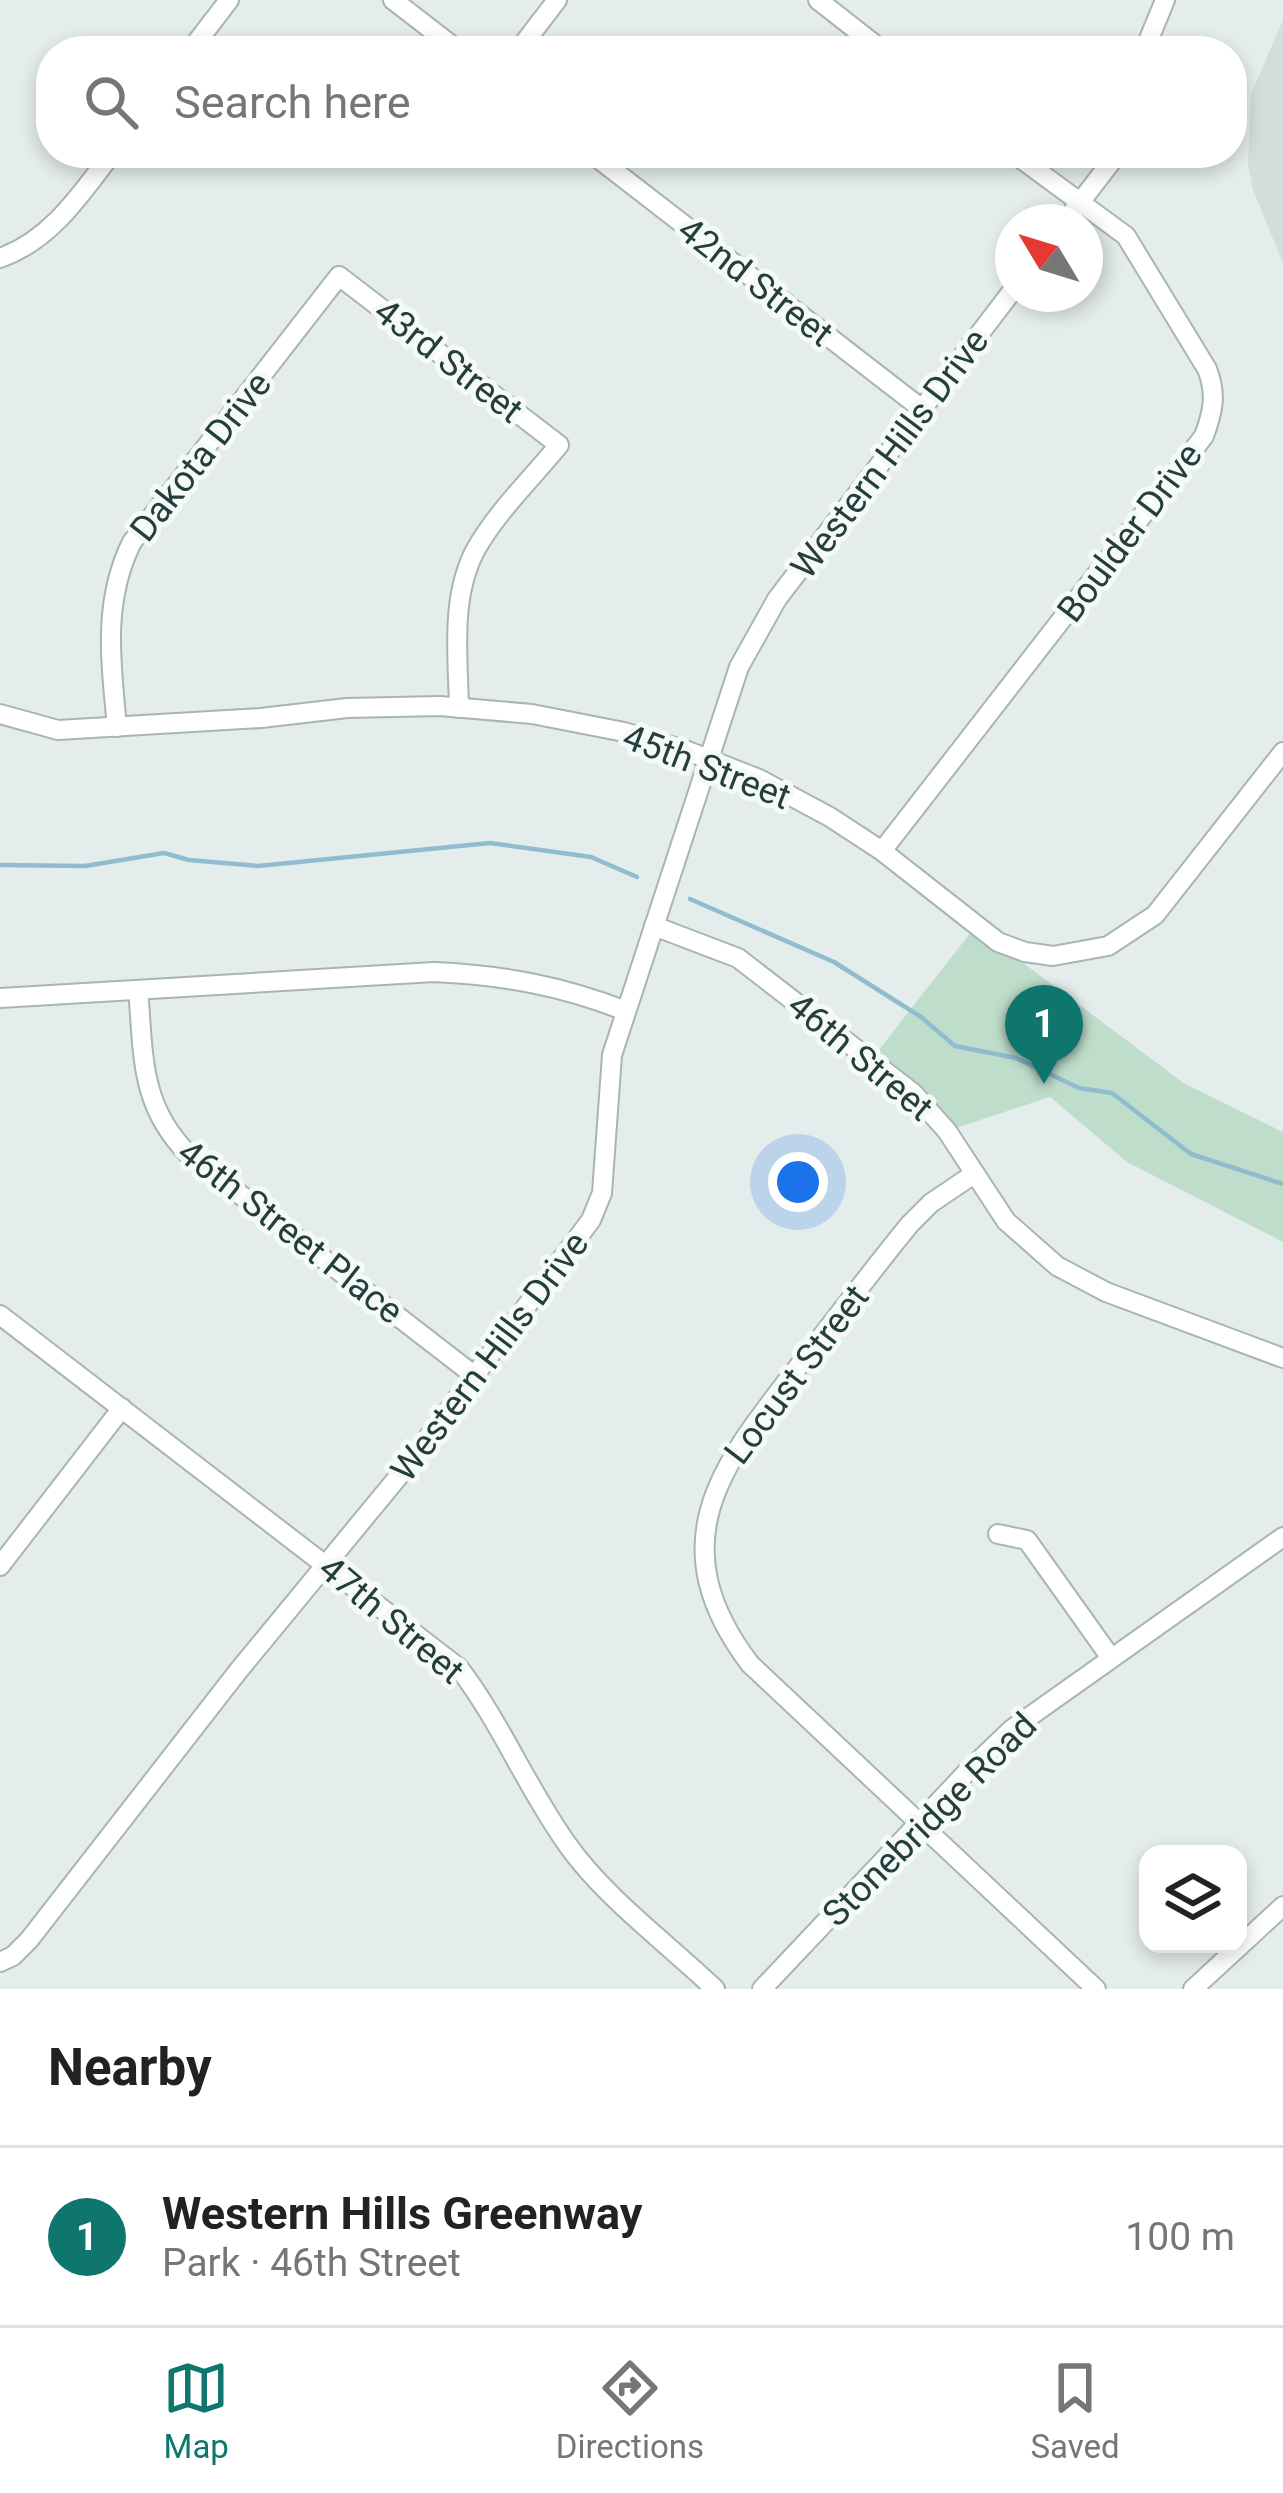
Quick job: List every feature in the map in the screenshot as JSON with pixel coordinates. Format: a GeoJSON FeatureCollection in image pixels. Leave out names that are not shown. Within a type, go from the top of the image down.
{"type":"FeatureCollection","features":[{"type":"Feature","properties":{"kind":"street"},"geometry":{"type":"LineString","coordinates":[[201,36],[229,0]]}},
{"type":"Feature","properties":{"kind":"street"},"geometry":{"type":"LineString","coordinates":[[393,0],[440,36]]}},
{"type":"Feature","properties":{"kind":"street"},"geometry":{"type":"LineString","coordinates":[[529,36],[557,0]]}},
{"type":"Feature","properties":{"kind":"street"},"geometry":{"type":"LineString","coordinates":[[818,0],[864,36]]}},
{"type":"Feature","properties":{"kind":"street"},"geometry":{"type":"LineString","coordinates":[[1150,36],[1165,0]]}},
{"type":"Feature","properties":{"kind":"street"},"geometry":{"type":"LineString","coordinates":[[0,258],[42,236],[100,168]]}},
{"type":"Feature","properties":{"kind":"street","name":"42nd Street"},"geometry":{"type":"LineString","coordinates":[[610,168],[922,409]]}},
{"type":"Feature","properties":{"kind":"street","name":"Boulder Drive"},"geometry":{"type":"LineString","coordinates":[[882,851],[1204,436],[1214,410],[1207,369],[1126,236],[1034,168]]}},
{"type":"Feature","properties":{"kind":"street"},"geometry":{"type":"LineString","coordinates":[[1081,202],[1107,168]]}},
{"type":"Feature","properties":{"kind":"street","name":"43rd Street"},"geometry":{"type":"LineString","coordinates":[[339,276],[559,445],[477,547],[468,568],[457,628],[459,708]]}},
{"type":"Feature","properties":{"kind":"street","name":"Dakota Drive"},"geometry":{"type":"LineString","coordinates":[[117,727],[110,630],[113,590],[125,555],[339,276]]}},
{"type":"Feature","properties":{"kind":"street","name":"Western Hills Drive"},"geometry":{"type":"LineString","coordinates":[[0,1962],[28,1940],[238,1670],[328,1565],[591,1220],[602,1193],[613,1055],[740,667],[777,599],[996,312]]}},
{"type":"Feature","properties":{"kind":"street","name":"45th Street"},"geometry":{"type":"LineString","coordinates":[[0,714],[58,730],[347,708],[459,708],[532,714],[624,732],[759,779],[830,817],[882,851],[998,942],[1024,952],[1081,954],[1133,933],[1155,915],[1283,752]]}},
{"type":"Feature","properties":{"kind":"street","name":"46th Street"},"geometry":{"type":"LineString","coordinates":[[654,926],[707,944],[765,977],[913,1093],[947,1131],[1006,1221],[1057,1266],[1106,1292],[1283,1358]]}},
{"type":"Feature","properties":{"kind":"street"},"geometry":{"type":"LineString","coordinates":[[0,998],[434,972],[494,975],[583,994],[626,1011]]}},
{"type":"Feature","properties":{"kind":"street","name":"46th Street Place"},"geometry":{"type":"LineString","coordinates":[[138,990],[148,1091],[171,1137],[475,1376]]}},
{"type":"Feature","properties":{"kind":"street","name":"Locust Street"},"geometry":{"type":"LineString","coordinates":[[919,1824],[761,1674],[734,1642],[711,1588],[706,1533],[717,1484],[743,1438],[902,1233],[931,1203],[974,1174]]}},
{"type":"Feature","properties":{"kind":"street","name":"47th Street"},"geometry":{"type":"LineString","coordinates":[[0,1315],[459,1668],[567,1844],[715,1989]]}},
{"type":"Feature","properties":{"kind":"street"},"geometry":{"type":"LineString","coordinates":[[0,1566],[122,1408]]}},
{"type":"Feature","properties":{"kind":"street"},"geometry":{"type":"LineString","coordinates":[[998,1534],[1028,1540],[1111,1658]]}},
{"type":"Feature","properties":{"kind":"street","name":"Stonebridge Road"},"geometry":{"type":"LineString","coordinates":[[762,1989],[1012,1729],[1283,1537]]}},
{"type":"Feature","properties":{"kind":"street"},"geometry":{"type":"LineString","coordinates":[[919,1824],[1088,1983]]}},
{"type":"Feature","properties":{"kind":"street"},"geometry":{"type":"LineString","coordinates":[[1193,1989],[1283,1906]]}},
{"type":"Feature","properties":{"kind":"shaded area"},"geometry":{"type":"Polygon","coordinates":[[[1283,20],[1283,263],[1253,190],[1248,164],[1251,94],[1283,20]]]}},
{"type":"Feature","properties":{"kind":"green space"},"geometry":{"type":"Polygon","coordinates":[[[975,927],[1185,1084],[1283,1132],[1283,1242],[1127,1162],[1050,1097],[947,1131],[871,1060],[975,927]]]}},
{"type":"Feature","properties":{"kind":"waterway"},"geometry":{"type":"LineString","coordinates":[[0,865],[85,866],[164,853],[258,866],[490,843],[591,857],[637,877]]}},
{"type":"Feature","properties":{"kind":"waterway"},"geometry":{"type":"LineString","coordinates":[[690,899],[834,962],[921,1017],[955,1046],[1016,1058],[1079,1088],[1112,1093],[1191,1154],[1283,1184]]}},
{"type":"Feature","properties":{"kind":"place","name":"Western Hills Greenway"},"geometry":{"type":"Point","coordinates":[1044,1084]}}]}
